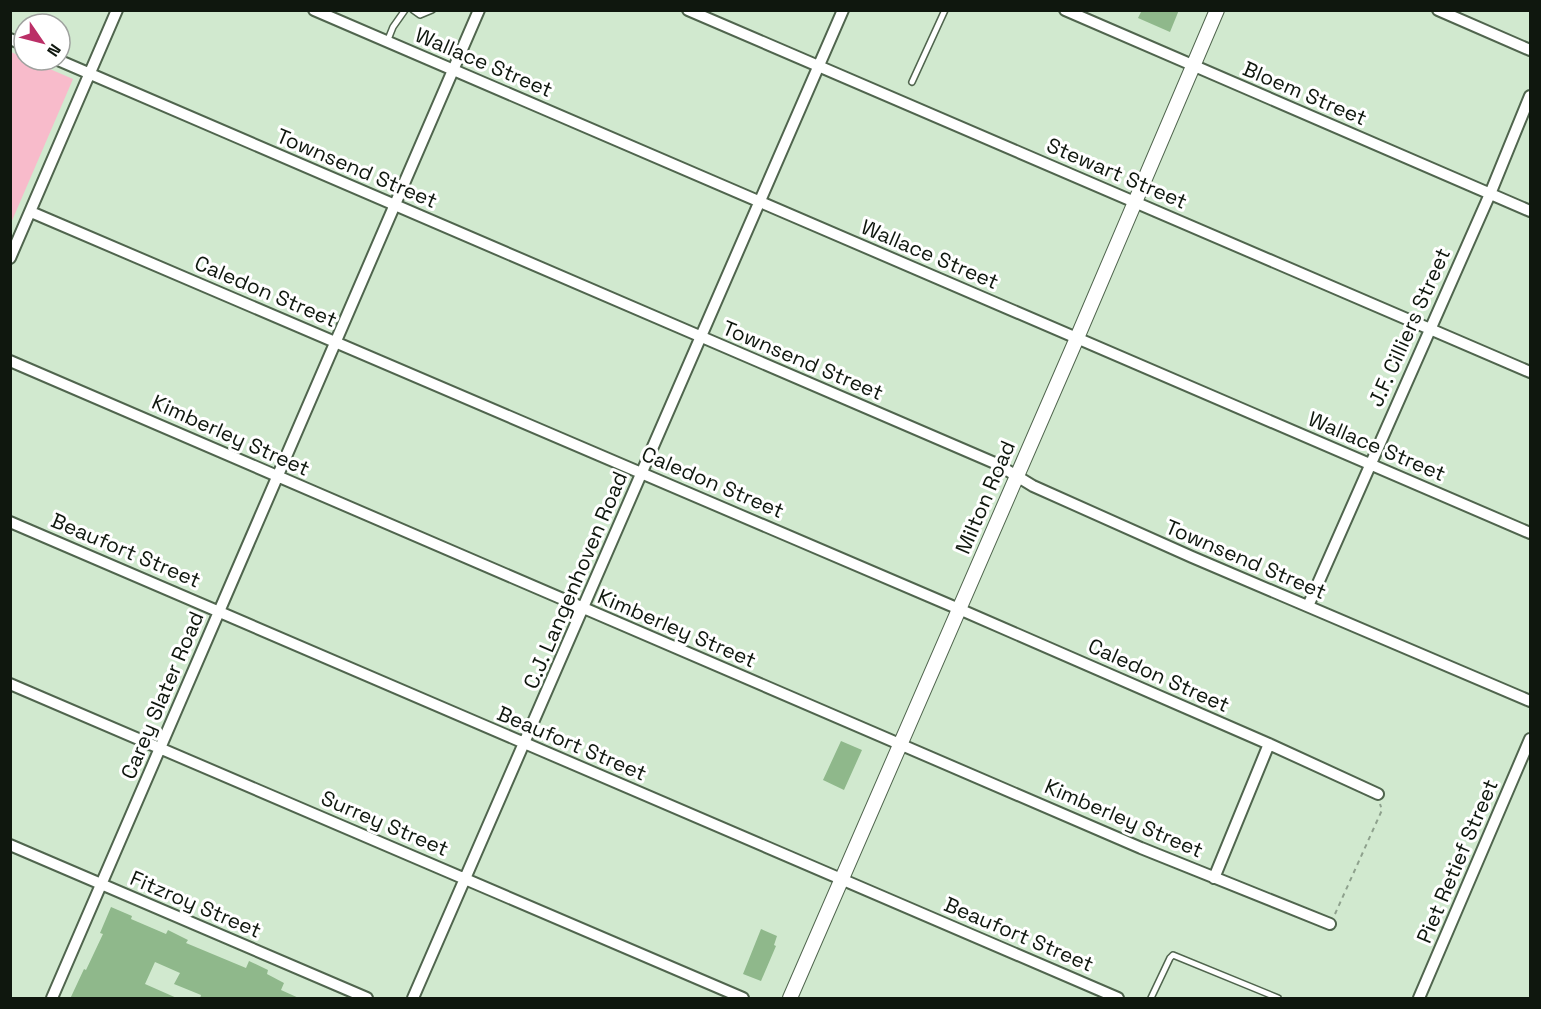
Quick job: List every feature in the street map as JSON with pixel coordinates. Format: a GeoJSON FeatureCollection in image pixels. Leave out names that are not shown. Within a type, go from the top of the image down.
{"type":"FeatureCollection","features":[{"type":"Feature","properties":{"kind":"street"},"geometry":{"type":"LineString","coordinates":[[10,258],[117,10]]}},
{"type":"Feature","properties":{"kind":"street","name":"Wallace Street"},"geometry":{"type":"LineString","coordinates":[[314,10],[1530,533]]}},
{"type":"Feature","properties":{"kind":"street","name":"Carey Slater Road"},"geometry":{"type":"LineString","coordinates":[[52,999],[479,10]]}},
{"type":"Feature","properties":{"kind":"street","name":"Stewart Street"},"geometry":{"type":"LineString","coordinates":[[688,10],[1530,372]]}},
{"type":"Feature","properties":{"kind":"street","name":"C.J. Langenhoven Road"},"geometry":{"type":"LineString","coordinates":[[413,999],[526,744],[843,10]]}},
{"type":"Feature","properties":{"kind":"street","name":"Bloem Street"},"geometry":{"type":"LineString","coordinates":[[1065,10],[1530,211]]}},
{"type":"Feature","properties":{"kind":"street","name":"Milton Road"},"geometry":{"type":"LineString","coordinates":[[790,999],[1217,10]]}},
{"type":"Feature","properties":{"kind":"street"},"geometry":{"type":"LineString","coordinates":[[1438,10],[1530,50]]}},
{"type":"Feature","properties":{"kind":"street","name":"Townsend Street"},"geometry":{"type":"LineString","coordinates":[[72,66],[986,460],[1017,475],[1033,486],[1087,510],[1530,701]]}},
{"type":"Feature","properties":{"kind":"street","name":"J.F. Cilliers Street"},"geometry":{"type":"LineString","coordinates":[[1308,606],[1490,194],[1530,96]]}},
{"type":"Feature","properties":{"kind":"street","name":"Caledon Street"},"geometry":{"type":"LineString","coordinates":[[31,212],[642,472],[1269,744],[1378,794]]}},
{"type":"Feature","properties":{"kind":"street","name":"Kimberley Street"},"geometry":{"type":"LineString","coordinates":[[10,361],[583,609],[1214,878],[1330,924]]}},
{"type":"Feature","properties":{"kind":"street","name":"Beaufort Street"},"geometry":{"type":"LineString","coordinates":[[10,522],[1118,999]]}},
{"type":"Feature","properties":{"kind":"street","name":"Surrey Street"},"geometry":{"type":"LineString","coordinates":[[10,684],[743,999]]}},
{"type":"Feature","properties":{"kind":"street","name":"Piet Retief Street"},"geometry":{"type":"LineString","coordinates":[[1419,999],[1530,740]]}},
{"type":"Feature","properties":{"kind":"street"},"geometry":{"type":"LineString","coordinates":[[1214,878],[1269,744]]}},
{"type":"Feature","properties":{"kind":"street","name":"Fitzroy Street"},"geometry":{"type":"LineString","coordinates":[[10,845],[367,999]]}},
{"type":"Feature","properties":{"kind":"lane"},"geometry":{"type":"LineString","coordinates":[[387,42],[393,27],[405,10]]}},
{"type":"Feature","properties":{"kind":"lane"},"geometry":{"type":"LineString","coordinates":[[413,10],[420,15],[432,10]]}},
{"type":"Feature","properties":{"kind":"lane"},"geometry":{"type":"LineString","coordinates":[[912,82],[945,10]]}},
{"type":"Feature","properties":{"kind":"lane"},"geometry":{"type":"LineString","coordinates":[[1152,999],[1173,955],[1278,999]]}},
{"type":"Feature","properties":{"kind":"path"},"geometry":{"type":"LineString","coordinates":[[1330,924],[1382,810],[1378,794]]}},
{"type":"Feature","properties":{"kind":"shaded area"},"geometry":{"type":"Polygon","coordinates":[[[11,52],[12,72],[57,72],[73,79],[11,223],[11,52]]]}},
{"type":"Feature","properties":{"kind":"building"},"geometry":{"type":"Polygon","coordinates":[[[1142,10],[1179,10],[1170,32],[1138,18],[1142,10]]]}},
{"type":"Feature","properties":{"kind":"building"},"geometry":{"type":"Polygon","coordinates":[[[841,741],[862,750],[844,790],[823,780],[841,741]]]}},
{"type":"Feature","properties":{"kind":"building"},"geometry":{"type":"Polygon","coordinates":[[[111,907],[132,916],[131,919],[166,934],[168,930],[188,940],[186,943],[246,968],[249,961],[268,970],[267,974],[284,983],[281,990],[301,999],[200,999],[201,995],[174,984],[180,973],[155,962],[145,984],[179,999],[70,999],[103,934],[100,933],[111,907]]]}},
{"type":"Feature","properties":{"kind":"building"},"geometry":{"type":"Polygon","coordinates":[[[761,929],[777,936],[774,945],[776,946],[761,981],[743,974],[761,929]]]}}]}
